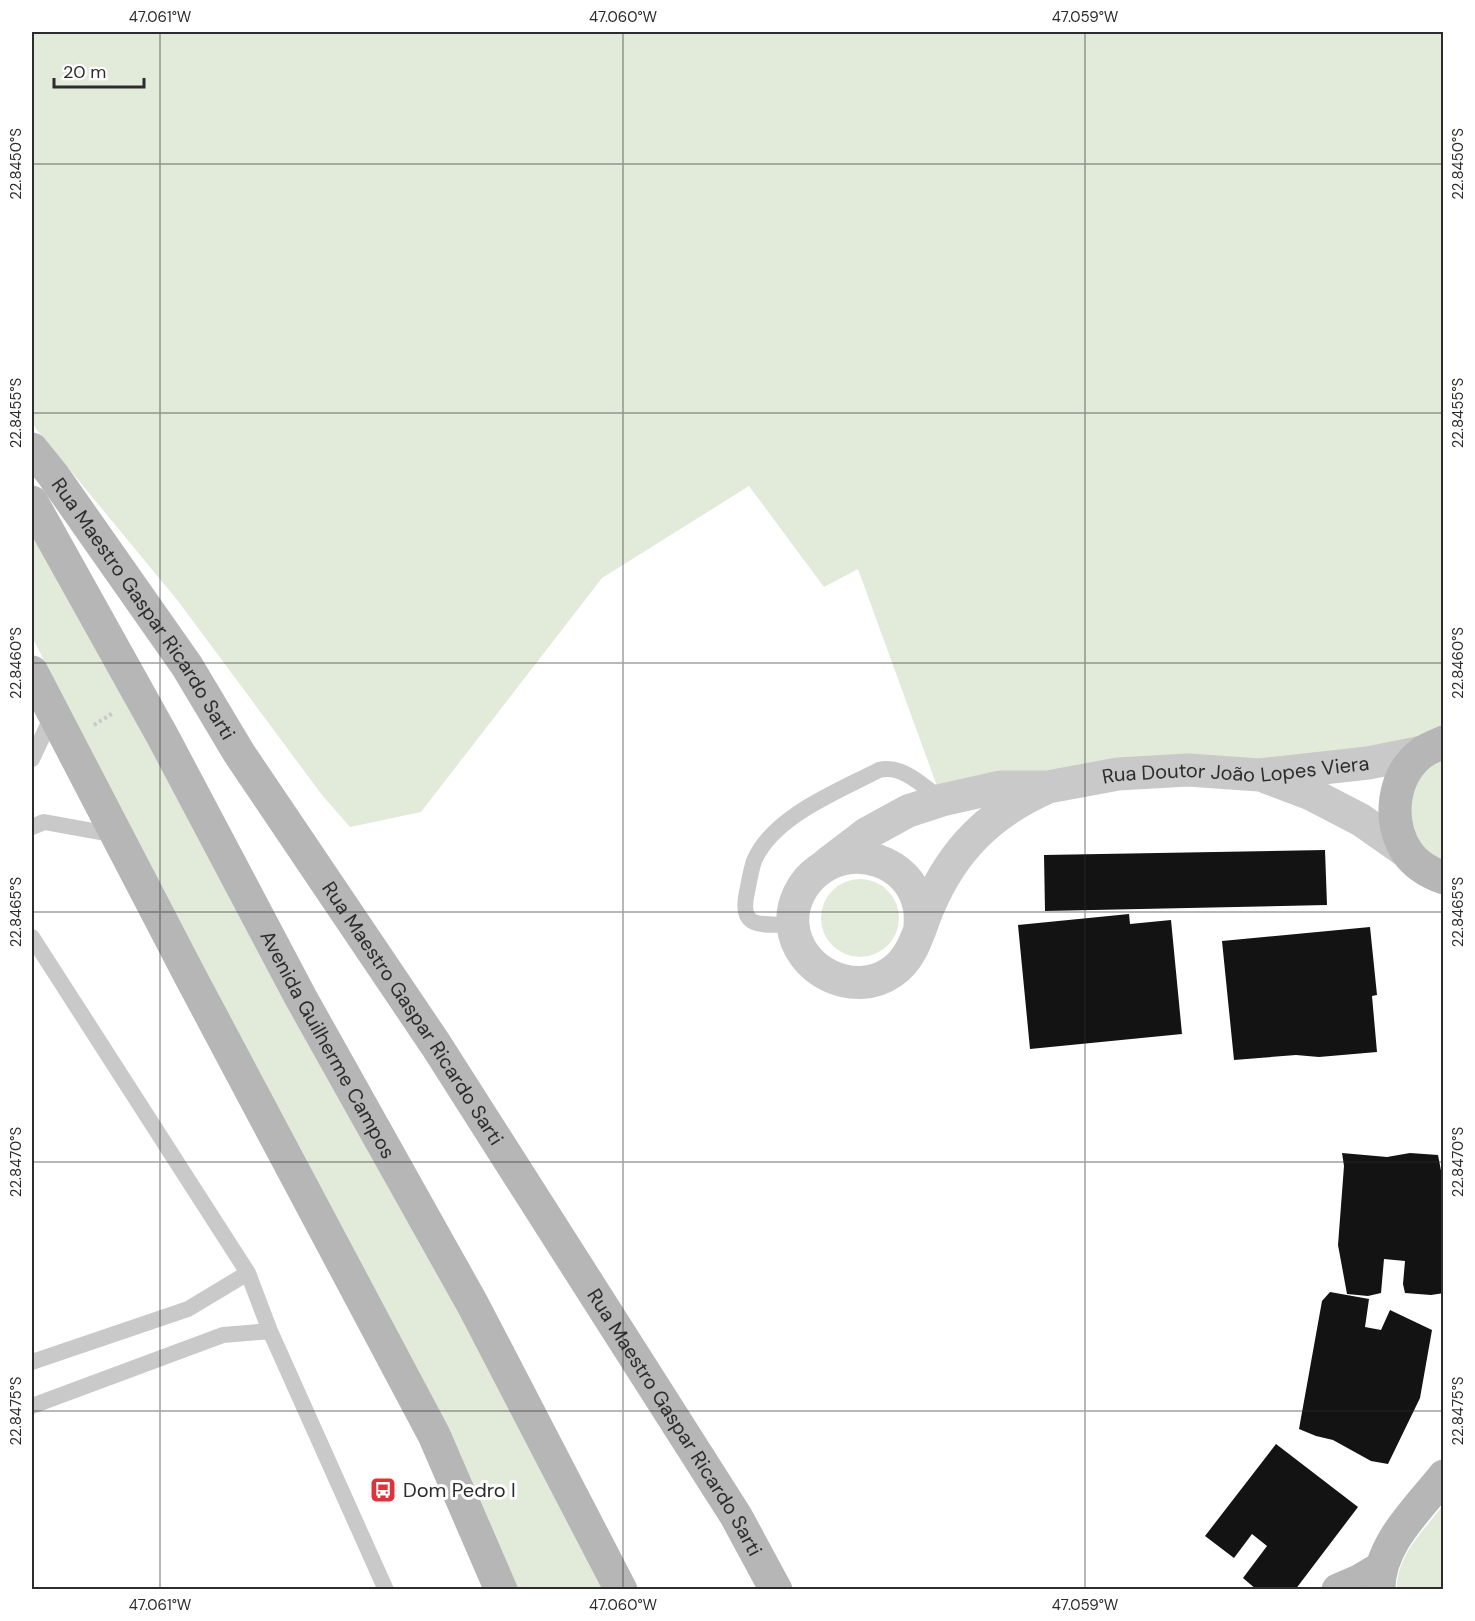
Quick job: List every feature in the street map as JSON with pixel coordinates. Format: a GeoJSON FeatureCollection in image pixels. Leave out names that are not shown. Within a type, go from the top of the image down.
{"type":"FeatureCollection","features":[{"type":"Feature","properties":{"kind":"main road","name":"Rua Maestro Gaspar Ricardo Sarti"},"geometry":{"type":"LineString","coordinates":[[32,449],[53,475],[187,666],[240,753],[436,1045],[736,1516],[776,1590]]}},
{"type":"Feature","properties":{"kind":"main road","name":"Avenida Guilherme Campos"},"geometry":{"type":"LineString","coordinates":[[32,502],[163,737],[302,998],[473,1305],[621,1590]]}},
{"type":"Feature","properties":{"kind":"main road"},"geometry":{"type":"LineString","coordinates":[[32,672],[428,1424],[501,1590]]}},
{"type":"Feature","properties":{"kind":"main road"},"geometry":{"type":"LineString","coordinates":[[1433,747],[1404,773],[1395,800],[1396,827],[1426,868],[1443,903]]}},
{"type":"Feature","properties":{"kind":"main road"},"geometry":{"type":"LineString","coordinates":[[1338,1590],[1359,1581],[1380,1579],[1389,1545],[1443,1476]]}},
{"type":"Feature","properties":{"kind":"street","name":"Rua Doutor João Lopes Viera"},"geometry":{"type":"LineString","coordinates":[[828,863],[866,834],[908,811],[942,800],[1000,788],[1048,787],[1118,774],[1188,770],[1259,774],[1368,763],[1433,747]]}},
{"type":"Feature","properties":{"kind":"street"},"geometry":{"type":"LineString","coordinates":[[1259,774],[1311,794],[1361,820],[1426,868]]}},
{"type":"Feature","properties":{"kind":"street","name":"Rua Doutor João Lopes Viera"},"geometry":{"type":"LineString","coordinates":[[920,929],[944,875],[964,846],[988,822],[1007,808],[1048,787]]}},
{"type":"Feature","properties":{"kind":"street"},"geometry":{"type":"LineString","coordinates":[[850,856],[873,858],[894,868],[910,885],[919,906],[920,929],[907,959],[891,973],[862,983],[837,981],[815,968],[800,949],[793,925],[796,900],[808,878],[828,863],[850,856]]}},
{"type":"Feature","properties":{"kind":"lane"},"geometry":{"type":"LineString","coordinates":[[32,759],[53,714]]}},
{"type":"Feature","properties":{"kind":"lane"},"geometry":{"type":"LineString","coordinates":[[793,925],[753,923],[746,917],[744,907],[755,860],[771,836],[793,816],[879,770],[888,768],[900,770],[942,800]]}},
{"type":"Feature","properties":{"kind":"lane"},"geometry":{"type":"LineString","coordinates":[[32,827],[44,822],[116,835]]}},
{"type":"Feature","properties":{"kind":"lane"},"geometry":{"type":"LineString","coordinates":[[32,937],[248,1274],[270,1331],[386,1590]]}},
{"type":"Feature","properties":{"kind":"lane"},"geometry":{"type":"LineString","coordinates":[[32,1362],[188,1309],[248,1274]]}},
{"type":"Feature","properties":{"kind":"lane"},"geometry":{"type":"LineString","coordinates":[[32,1406],[223,1335],[270,1331]]}},
{"type":"Feature","properties":{"kind":"green space"},"geometry":{"type":"Polygon","coordinates":[[[32,32],[1443,32],[1443,741],[942,800],[858,569],[824,587],[749,486],[602,578],[421,812],[350,827],[322,795],[178,601],[36,429],[32,421],[32,32]]]}},
{"type":"Feature","properties":{"kind":"green space"},"geometry":{"type":"Polygon","coordinates":[[[32,529],[610,1589],[511,1589],[360,1273],[32,637],[32,529]]]}},
{"type":"Feature","properties":{"kind":"green space"},"geometry":{"type":"Polygon","coordinates":[[[1443,754],[1443,865],[1430,856],[1415,839],[1410,822],[1410,812],[1412,784],[1443,754]]]}},
{"type":"Feature","properties":{"kind":"green space"},"geometry":{"type":"Polygon","coordinates":[[[860,879],[875,882],[887,891],[896,903],[899,918],[896,933],[887,945],[875,954],[860,957],[845,954],[833,945],[824,933],[821,918],[824,903],[833,891],[845,882],[860,879]]]}},
{"type":"Feature","properties":{"kind":"green space"},"geometry":{"type":"Polygon","coordinates":[[[1443,1505],[1443,1589],[1397,1589],[1401,1565],[1412,1544],[1443,1505]]]}},
{"type":"Feature","properties":{"kind":"building"},"geometry":{"type":"Polygon","coordinates":[[[1325,850],[1327,905],[1045,911],[1044,855],[1325,850]]]}},
{"type":"Feature","properties":{"kind":"building"},"geometry":{"type":"Polygon","coordinates":[[[1129,914],[1130,924],[1171,920],[1182,1034],[1030,1049],[1018,925],[1129,914]]]}},
{"type":"Feature","properties":{"kind":"building"},"geometry":{"type":"Polygon","coordinates":[[[1370,927],[1377,995],[1372,996],[1377,1052],[1234,1060],[1222,941],[1370,927]]]}},
{"type":"Feature","properties":{"kind":"building"},"geometry":{"type":"Polygon","coordinates":[[[1342,1153],[1387,1157],[1410,1153],[1438,1155],[1444,1186],[1444,1293],[1431,1295],[1405,1293],[1403,1284],[1405,1261],[1384,1259],[1381,1293],[1368,1296],[1347,1294],[1338,1245],[1344,1166],[1342,1153]]]}},
{"type":"Feature","properties":{"kind":"building"},"geometry":{"type":"Polygon","coordinates":[[[1330,1292],[1369,1299],[1365,1327],[1381,1330],[1390,1310],[1432,1330],[1420,1398],[1388,1464],[1371,1461],[1333,1440],[1299,1429],[1322,1301],[1330,1292]]]}},
{"type":"Feature","properties":{"kind":"building"},"geometry":{"type":"Polygon","coordinates":[[[1276,1444],[1358,1507],[1295,1590],[1257,1590],[1243,1578],[1267,1546],[1252,1534],[1234,1558],[1205,1536],[1276,1444]]]}},
{"type":"Feature","properties":{"kind":"place","name":"Dom Pedro I"},"geometry":{"type":"Point","coordinates":[383,1490]}}]}
